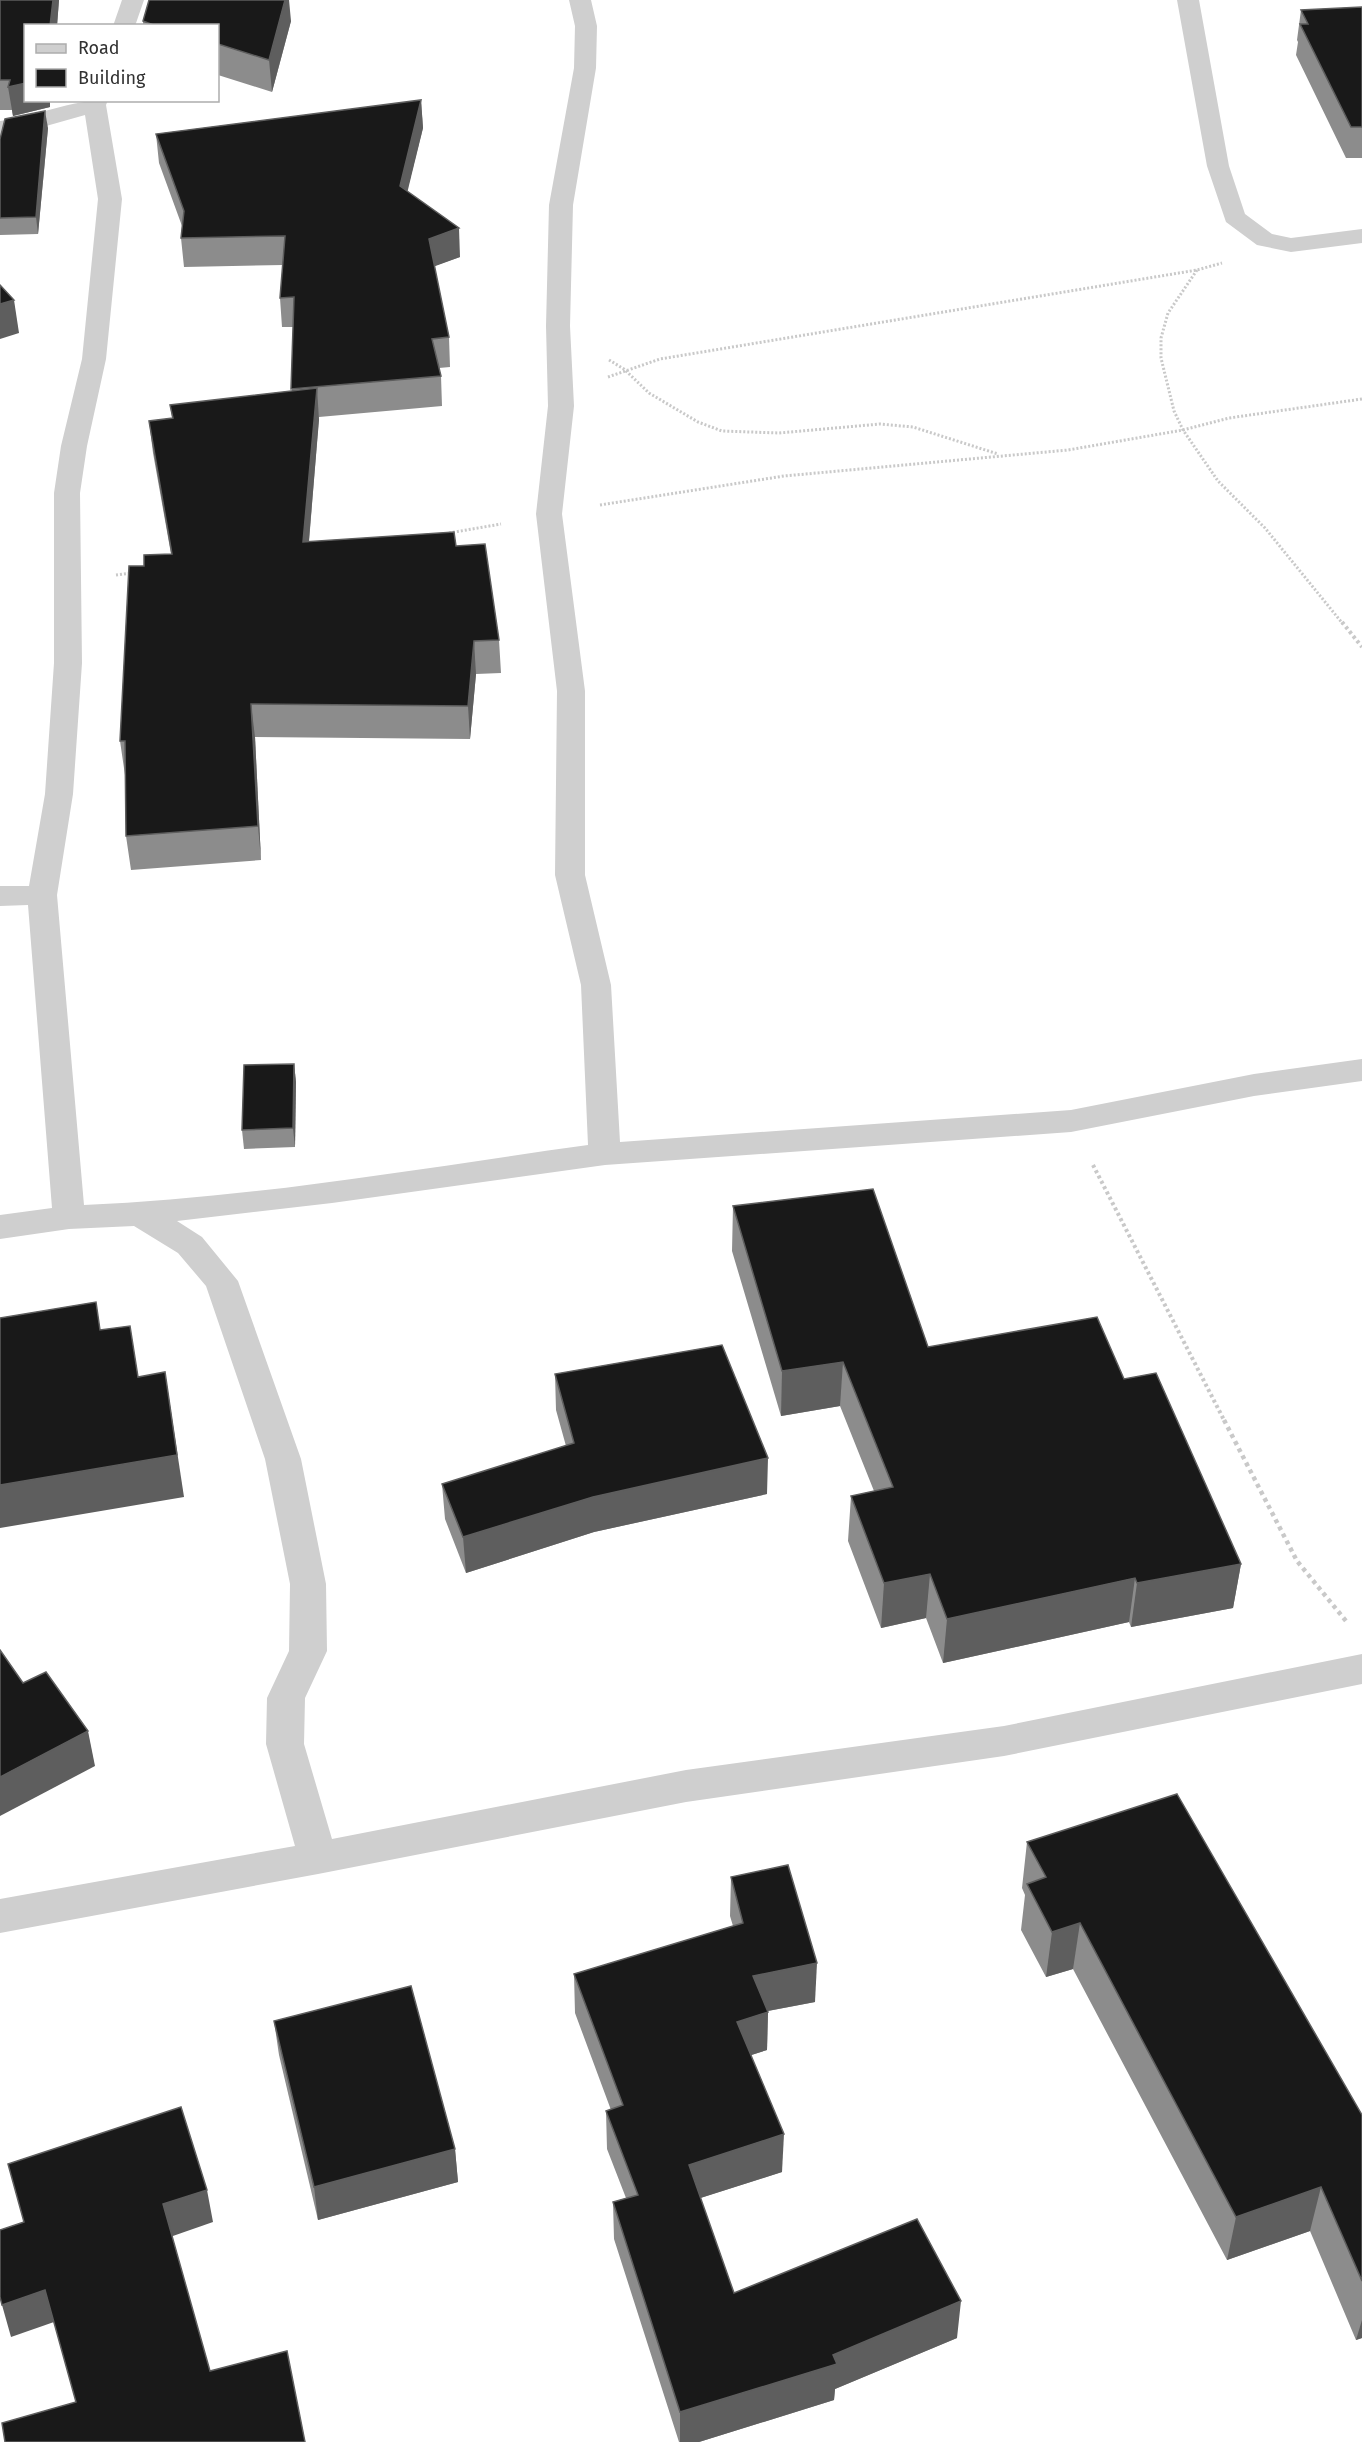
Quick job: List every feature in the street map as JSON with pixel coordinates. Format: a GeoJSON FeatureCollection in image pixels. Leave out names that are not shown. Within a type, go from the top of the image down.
{"type":"FeatureCollection","features":[{"type":"Feature","properties":{"kind":"street"},"geometry":{"type":"LineString","coordinates":[[125,24],[133,0]]}},
{"type":"Feature","properties":{"kind":"street"},"geometry":{"type":"LineString","coordinates":[[580,0],[585,26],[585,68],[561,205],[558,326],[561,406],[549,514],[571,692],[570,875],[596,985],[605,1154]]}},
{"type":"Feature","properties":{"kind":"street"},"geometry":{"type":"LineString","coordinates":[[1188,0],[1218,166],[1234,217],[1265,240],[1291,245],[1362,236]]}},
{"type":"Feature","properties":{"kind":"street"},"geometry":{"type":"LineString","coordinates":[[0,128],[32,123],[96,103],[110,199],[94,359],[74,446],[67,493],[68,663],[59,794],[42,895],[69,1217]]}},
{"type":"Feature","properties":{"kind":"street"},"geometry":{"type":"LineString","coordinates":[[0,896],[42,895]]}},
{"type":"Feature","properties":{"kind":"street"},"geometry":{"type":"LineString","coordinates":[[0,1227],[69,1217],[140,1214],[332,1192],[605,1154],[1071,1121],[1254,1084],[1362,1070]]}},
{"type":"Feature","properties":{"kind":"street"},"geometry":{"type":"LineString","coordinates":[[140,1214],[190,1245],[221,1281],[283,1459],[309,1584],[308,1652],[286,1698],[285,1744],[318,1858]]}},
{"type":"Feature","properties":{"kind":"street"},"geometry":{"type":"LineString","coordinates":[[0,1916],[318,1858],[686,1786],[1004,1741],[1362,1669]]}},
{"type":"Feature","properties":{"kind":"path"},"geometry":{"type":"LineString","coordinates":[[561,406],[600,381],[624,369],[660,358],[1197,270],[1291,245]]}},
{"type":"Feature","properties":{"kind":"path"},"geometry":{"type":"LineString","coordinates":[[1197,270],[1168,313],[1161,338],[1164,369],[1174,411],[1183,430],[1218,481],[1264,528],[1362,647]]}},
{"type":"Feature","properties":{"kind":"path"},"geometry":{"type":"LineString","coordinates":[[624,369],[649,393],[698,422],[722,430],[779,433],[880,424],[913,427],[1001,456]]}},
{"type":"Feature","properties":{"kind":"path"},"geometry":{"type":"LineString","coordinates":[[443,534],[650,495],[784,476],[1068,450],[1183,430],[1229,418],[1362,399]]}},
{"type":"Feature","properties":{"kind":"path"},"geometry":{"type":"LineString","coordinates":[[66,583],[135,573]]}},
{"type":"Feature","properties":{"kind":"path"},"geometry":{"type":"LineString","coordinates":[[1071,1121],[1297,1561],[1347,1623]]}},
{"type":"Feature","properties":{"kind":"building"},"geometry":{"type":"Polygon","coordinates":[[[0,0],[53,0],[50,24],[24,24],[24,83],[8,87],[10,80],[0,80],[0,0]]]}},
{"type":"Feature","properties":{"kind":"building"},"geometry":{"type":"Polygon","coordinates":[[[149,0],[285,0],[269,60],[219,44],[219,24],[151,24],[143,21],[149,0]]]}},
{"type":"Feature","properties":{"kind":"building"},"geometry":{"type":"Polygon","coordinates":[[[1362,7],[1362,127],[1351,127],[1300,24],[1308,24],[1301,10],[1362,7]]]}},
{"type":"Feature","properties":{"kind":"building"},"geometry":{"type":"Polygon","coordinates":[[[421,100],[400,186],[459,228],[429,239],[449,337],[432,339],[441,376],[291,389],[294,297],[280,298],[285,236],[181,238],[184,211],[156,134],[421,100]]]}},
{"type":"Feature","properties":{"kind":"building"},"geometry":{"type":"Polygon","coordinates":[[[45,111],[36,217],[0,218],[0,139],[5,119],[45,111]]]}},
{"type":"Feature","properties":{"kind":"building"},"geometry":{"type":"Polygon","coordinates":[[[0,285],[14,300],[0,304],[0,285]]]}},
{"type":"Feature","properties":{"kind":"building"},"geometry":{"type":"Polygon","coordinates":[[[317,388],[303,542],[454,532],[456,546],[485,544],[499,640],[474,641],[468,706],[251,704],[258,826],[126,836],[125,741],[120,741],[129,566],[144,566],[144,555],[172,554],[149,421],[173,418],[170,405],[317,388]]]}},
{"type":"Feature","properties":{"kind":"building"},"geometry":{"type":"Polygon","coordinates":[[[294,1064],[293,1128],[242,1130],[244,1065],[294,1064]]]}},
{"type":"Feature","properties":{"kind":"building"},"geometry":{"type":"Polygon","coordinates":[[[873,1189],[928,1347],[1097,1317],[1124,1379],[1156,1373],[1241,1564],[1137,1583],[1135,1578],[947,1619],[930,1574],[884,1583],[851,1496],[893,1487],[843,1362],[782,1371],[733,1206],[873,1189]]]}},
{"type":"Feature","properties":{"kind":"building"},"geometry":{"type":"Polygon","coordinates":[[[96,1302],[100,1330],[130,1326],[138,1377],[165,1372],[177,1455],[0,1485],[0,1318],[96,1302]]]}},
{"type":"Feature","properties":{"kind":"building"},"geometry":{"type":"Polygon","coordinates":[[[722,1345],[768,1458],[593,1497],[463,1537],[442,1484],[574,1443],[555,1374],[722,1345]]]}},
{"type":"Feature","properties":{"kind":"building"},"geometry":{"type":"Polygon","coordinates":[[[0,1650],[23,1683],[46,1672],[88,1731],[0,1777],[0,1650]]]}},
{"type":"Feature","properties":{"kind":"building"},"geometry":{"type":"Polygon","coordinates":[[[1177,1794],[1362,2115],[1362,2281],[1321,2187],[1236,2217],[1080,1923],[1052,1932],[1027,1884],[1046,1877],[1027,1842],[1177,1794]]]}},
{"type":"Feature","properties":{"kind":"building"},"geometry":{"type":"Polygon","coordinates":[[[788,1865],[817,1963],[753,1976],[768,2012],[737,2022],[784,2134],[689,2165],[734,2293],[917,2219],[961,2301],[833,2355],[837,2364],[680,2412],[613,2202],[638,2195],[606,2111],[623,2105],[574,1974],[743,1923],[731,1877],[788,1865]]]}},
{"type":"Feature","properties":{"kind":"building"},"geometry":{"type":"Polygon","coordinates":[[[411,1986],[455,2149],[314,2187],[274,2021],[411,1986]]]}},
{"type":"Feature","properties":{"kind":"building"},"geometry":{"type":"Polygon","coordinates":[[[181,2107],[207,2190],[163,2204],[210,2371],[287,2351],[305,2442],[5,2442],[2,2423],[76,2402],[45,2290],[2,2305],[0,2230],[24,2222],[8,2164],[181,2107]]]}}]}
